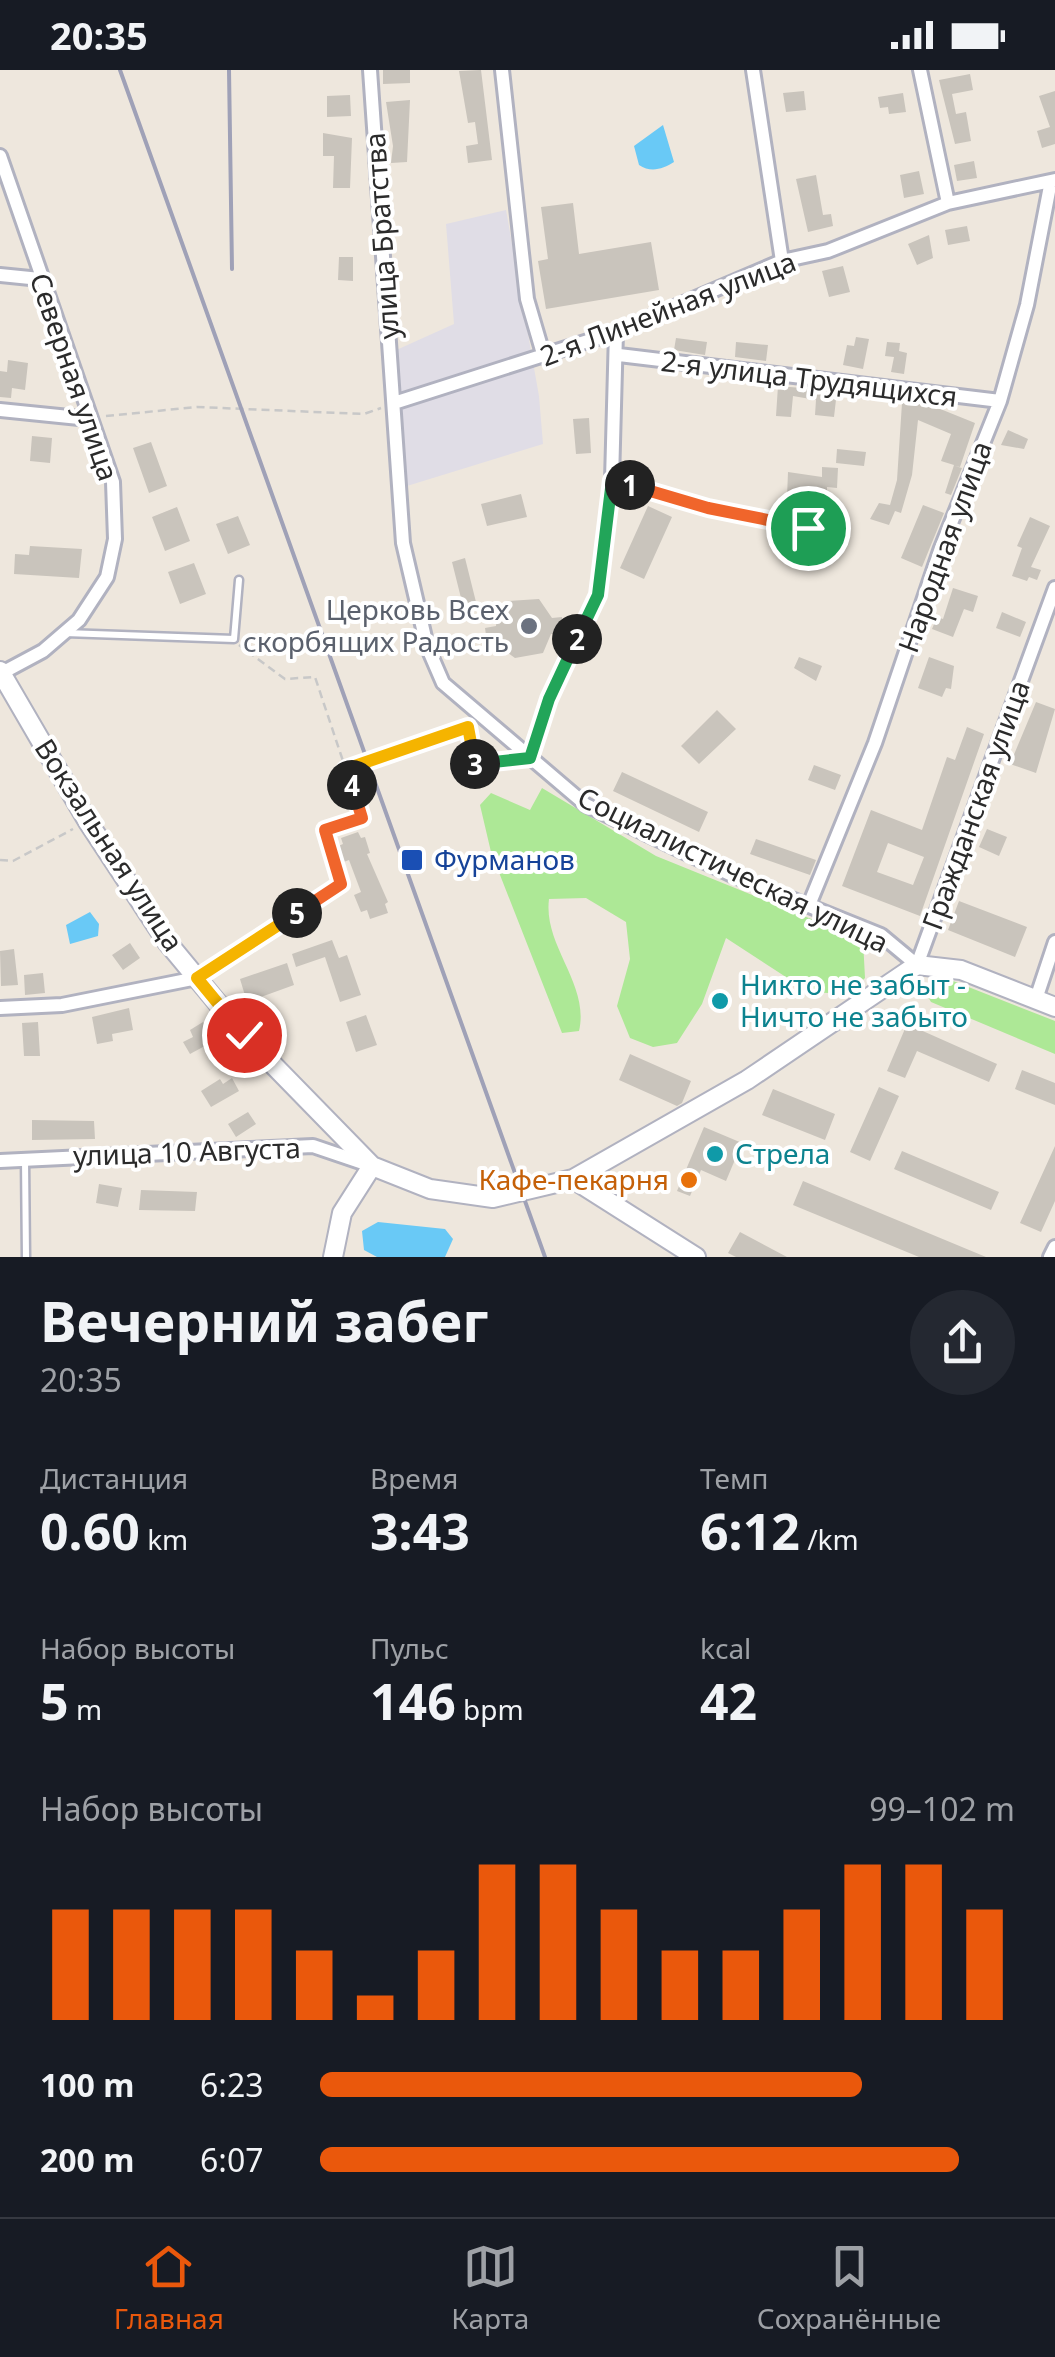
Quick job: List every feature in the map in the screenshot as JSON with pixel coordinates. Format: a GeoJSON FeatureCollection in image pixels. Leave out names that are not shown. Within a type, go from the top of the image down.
{"type":"FeatureCollection","features":[{"type":"Feature","properties":{"kind":"main road","name":"Вокзальная улица"},"geometry":{"type":"LineString","coordinates":[[1,672],[88,822],[167,942],[244,1035],[372,1166],[430,1189],[493,1198],[573,1179],[747,1080],[917,965]]}},
{"type":"Feature","properties":{"kind":"main road","name":"Социалистическая улица"},"geometry":{"type":"LineString","coordinates":[[917,965],[962,970],[1055,1007]]}},
{"type":"Feature","properties":{"kind":"main road"},"geometry":{"type":"LineString","coordinates":[[333,1257],[342,1214],[372,1166]]}},
{"type":"Feature","properties":{"kind":"main road"},"geometry":{"type":"LineString","coordinates":[[573,1179],[696,1257]]}},
{"type":"Feature","properties":{"kind":"street","name":"улица Братства"},"geometry":{"type":"LineString","coordinates":[[370,70],[404,542],[427,646],[443,683],[530,758]]}},
{"type":"Feature","properties":{"kind":"street"},"geometry":{"type":"LineString","coordinates":[[502,70],[526,300],[544,357]]}},
{"type":"Feature","properties":{"kind":"street"},"geometry":{"type":"LineString","coordinates":[[753,70],[782,261]]}},
{"type":"Feature","properties":{"kind":"street"},"geometry":{"type":"LineString","coordinates":[[920,70],[948,203]]}},
{"type":"Feature","properties":{"kind":"street","name":"Северная улица"},"geometry":{"type":"LineString","coordinates":[[0,156],[113,482],[116,539],[107,577],[79,620],[43,650],[1,672]]}},
{"type":"Feature","properties":{"kind":"street","name":"2-я Линейная улица"},"geometry":{"type":"LineString","coordinates":[[394,403],[616,332],[782,261],[828,251],[948,203],[1053,180]]}},
{"type":"Feature","properties":{"kind":"street","name":"Народная улица"},"geometry":{"type":"LineString","coordinates":[[809,904],[875,743],[941,548],[1000,401],[1030,289],[1053,180]]}},
{"type":"Feature","properties":{"kind":"street"},"geometry":{"type":"LineString","coordinates":[[0,275],[40,279]]}},
{"type":"Feature","properties":{"kind":"street"},"geometry":{"type":"LineString","coordinates":[[530,758],[549,699],[598,595],[612,480],[616,332]]}},
{"type":"Feature","properties":{"kind":"street","name":"2-я улица Трудящихся"},"geometry":{"type":"LineString","coordinates":[[618,355],[1000,401]]}},
{"type":"Feature","properties":{"kind":"street"},"geometry":{"type":"LineString","coordinates":[[0,410],[90,418]]}},
{"type":"Feature","properties":{"kind":"street","name":"Гражданская улица"},"geometry":{"type":"LineString","coordinates":[[917,965],[1055,588]]}},
{"type":"Feature","properties":{"kind":"street","name":"Социалистическая улица"},"geometry":{"type":"LineString","coordinates":[[530,758],[586,805],[732,875],[882,935],[917,965]]}},
{"type":"Feature","properties":{"kind":"street"},"geometry":{"type":"LineString","coordinates":[[1036,999],[1055,942]]}},
{"type":"Feature","properties":{"kind":"street"},"geometry":{"type":"LineString","coordinates":[[0,1008],[79,1002],[197,978]]}},
{"type":"Feature","properties":{"kind":"street","name":"улица 10 Августа"},"geometry":{"type":"LineString","coordinates":[[0,1161],[313,1146],[372,1166]]}},
{"type":"Feature","properties":{"kind":"street"},"geometry":{"type":"LineString","coordinates":[[1050,1257],[1055,1247]]}},
{"type":"Feature","properties":{"kind":"lane"},"geometry":{"type":"LineString","coordinates":[[612,480],[708,508],[808,528]]}},
{"type":"Feature","properties":{"kind":"lane"},"geometry":{"type":"LineString","coordinates":[[64,632],[234,639],[239,580]]}},
{"type":"Feature","properties":{"kind":"lane"},"geometry":{"type":"LineString","coordinates":[[25,1159],[26,1257]]}},
{"type":"Feature","properties":{"kind":"path"},"geometry":{"type":"LineString","coordinates":[[90,418],[197,407],[364,414],[394,403]]}},
{"type":"Feature","properties":{"kind":"path"},"geometry":{"type":"LineString","coordinates":[[197,978],[341,884],[325,830],[362,818],[316,677],[285,679],[260,664],[234,639]]}},
{"type":"Feature","properties":{"kind":"path"},"geometry":{"type":"LineString","coordinates":[[346,769],[468,727],[476,764],[530,758]]}},
{"type":"Feature","properties":{"kind":"path"},"geometry":{"type":"LineString","coordinates":[[0,860],[13,860],[88,822]]}},
{"type":"Feature","properties":{"kind":"shaded area"},"geometry":{"type":"Polygon","coordinates":[[[506,210],[539,396],[543,444],[407,486],[383,356],[454,324],[446,224],[506,210]]]}},
{"type":"Feature","properties":{"kind":"green space"},"geometry":{"type":"Polygon","coordinates":[[[542,788],[656,856],[863,940],[865,978],[848,994],[809,992],[726,938],[702,1004],[677,1043],[653,1047],[630,1038],[617,1006],[630,959],[626,922],[586,898],[549,899],[553,933],[573,981],[581,1014],[579,1031],[562,1033],[491,852],[480,805],[491,793],[530,810],[542,788]]]}},
{"type":"Feature","properties":{"kind":"green space"},"geometry":{"type":"Polygon","coordinates":[[[943,977],[1055,1021],[1055,1054],[931,1002],[924,990],[943,977]]]}},
{"type":"Feature","properties":{"kind":"water"},"geometry":{"type":"Polygon","coordinates":[[[663,125],[674,162],[657,169],[639,165],[634,146],[663,125]]]}},
{"type":"Feature","properties":{"kind":"water"},"geometry":{"type":"Polygon","coordinates":[[[90,912],[99,924],[98,936],[70,944],[66,925],[90,912]]]}},
{"type":"Feature","properties":{"kind":"water"},"geometry":{"type":"Polygon","coordinates":[[[378,1222],[445,1229],[453,1239],[445,1257],[377,1257],[364,1250],[362,1231],[378,1222]]]}},
{"type":"Feature","properties":{"kind":"building"},"geometry":{"type":"Polygon","coordinates":[[[383,70],[410,70],[410,83],[383,84],[383,70]]]}},
{"type":"Feature","properties":{"kind":"building"},"geometry":{"type":"Polygon","coordinates":[[[481,70],[492,160],[468,163],[466,146],[478,144],[475,122],[468,123],[459,71],[481,70]]]}},
{"type":"Feature","properties":{"kind":"building"},"geometry":{"type":"Polygon","coordinates":[[[970,74],[973,90],[952,94],[956,114],[966,112],[971,141],[955,144],[939,80],[970,74]]]}},
{"type":"Feature","properties":{"kind":"building"},"geometry":{"type":"Polygon","coordinates":[[[804,91],[806,110],[786,112],[783,93],[804,91]]]}},
{"type":"Feature","properties":{"kind":"building"},"geometry":{"type":"Polygon","coordinates":[[[1055,91],[1055,144],[1042,148],[1037,131],[1050,127],[1039,96],[1055,91]]]}},
{"type":"Feature","properties":{"kind":"building"},"geometry":{"type":"Polygon","coordinates":[[[903,93],[906,112],[889,114],[888,107],[880,108],[878,97],[903,93]]]}},
{"type":"Feature","properties":{"kind":"building"},"geometry":{"type":"Polygon","coordinates":[[[350,95],[351,116],[327,117],[327,96],[350,95]]]}},
{"type":"Feature","properties":{"kind":"building"},"geometry":{"type":"Polygon","coordinates":[[[410,100],[407,162],[391,163],[393,146],[386,102],[410,100]]]}},
{"type":"Feature","properties":{"kind":"building"},"geometry":{"type":"Polygon","coordinates":[[[323,133],[352,138],[350,188],[333,188],[334,156],[323,156],[323,133]]]}},
{"type":"Feature","properties":{"kind":"building"},"geometry":{"type":"Polygon","coordinates":[[[974,161],[977,178],[957,181],[954,165],[974,161]]]}},
{"type":"Feature","properties":{"kind":"building"},"geometry":{"type":"Polygon","coordinates":[[[919,171],[924,194],[904,198],[900,175],[919,171]]]}},
{"type":"Feature","properties":{"kind":"building"},"geometry":{"type":"Polygon","coordinates":[[[816,175],[823,215],[831,214],[833,226],[808,232],[796,179],[816,175]]]}},
{"type":"Feature","properties":{"kind":"building"},"geometry":{"type":"Polygon","coordinates":[[[573,203],[579,254],[651,242],[659,290],[546,309],[538,261],[548,259],[541,207],[573,203]]]}},
{"type":"Feature","properties":{"kind":"building"},"geometry":{"type":"Polygon","coordinates":[[[967,226],[970,241],[948,245],[945,230],[967,226]]]}},
{"type":"Feature","properties":{"kind":"building"},"geometry":{"type":"Polygon","coordinates":[[[929,235],[933,258],[917,265],[908,244],[929,235]]]}},
{"type":"Feature","properties":{"kind":"building"},"geometry":{"type":"Polygon","coordinates":[[[339,257],[353,257],[353,281],[338,280],[339,257]]]}},
{"type":"Feature","properties":{"kind":"building"},"geometry":{"type":"Polygon","coordinates":[[[843,266],[850,292],[829,297],[822,271],[843,266]]]}},
{"type":"Feature","properties":{"kind":"building"},"geometry":{"type":"Polygon","coordinates":[[[856,337],[869,339],[863,369],[843,365],[847,345],[854,346],[856,337]]]}},
{"type":"Feature","properties":{"kind":"building"},"geometry":{"type":"Polygon","coordinates":[[[676,338],[707,342],[705,355],[674,350],[676,338]]]}},
{"type":"Feature","properties":{"kind":"building"},"geometry":{"type":"Polygon","coordinates":[[[736,342],[768,345],[766,361],[735,357],[736,342]]]}},
{"type":"Feature","properties":{"kind":"building"},"geometry":{"type":"Polygon","coordinates":[[[887,342],[900,343],[899,351],[907,353],[904,374],[891,372],[894,357],[885,356],[887,342]]]}},
{"type":"Feature","properties":{"kind":"building"},"geometry":{"type":"Polygon","coordinates":[[[8,360],[28,363],[25,390],[12,388],[11,398],[0,397],[0,371],[7,372],[8,360]]]}},
{"type":"Feature","properties":{"kind":"building"},"geometry":{"type":"Polygon","coordinates":[[[778,386],[837,391],[834,417],[815,415],[816,400],[793,396],[791,417],[776,416],[778,386]]]}},
{"type":"Feature","properties":{"kind":"building"},"geometry":{"type":"Polygon","coordinates":[[[902,403],[928,404],[975,423],[960,467],[955,466],[962,468],[951,495],[945,493],[954,465],[941,461],[951,434],[918,420],[912,475],[901,513],[895,511],[889,525],[870,519],[879,503],[890,505],[897,480],[902,403]]]}},
{"type":"Feature","properties":{"kind":"building"},"geometry":{"type":"Polygon","coordinates":[[[589,418],[591,453],[576,454],[573,419],[589,418]]]}},
{"type":"Feature","properties":{"kind":"building"},"geometry":{"type":"Polygon","coordinates":[[[1008,430],[1028,439],[1024,449],[1001,445],[1008,430]]]}},
{"type":"Feature","properties":{"kind":"building"},"geometry":{"type":"Polygon","coordinates":[[[32,436],[52,438],[50,463],[30,461],[32,436]]]}},
{"type":"Feature","properties":{"kind":"building"},"geometry":{"type":"Polygon","coordinates":[[[151,442],[167,486],[149,493],[133,448],[151,442]]]}},
{"type":"Feature","properties":{"kind":"building"},"geometry":{"type":"Polygon","coordinates":[[[837,449],[866,452],[864,466],[836,463],[837,449]]]}},
{"type":"Feature","properties":{"kind":"building"},"geometry":{"type":"Polygon","coordinates":[[[822,467],[838,468],[837,488],[827,487],[827,497],[787,497],[788,472],[822,477],[822,467]]]}},
{"type":"Feature","properties":{"kind":"building"},"geometry":{"type":"Polygon","coordinates":[[[521,494],[527,517],[487,526],[481,504],[521,494]]]}},
{"type":"Feature","properties":{"kind":"building"},"geometry":{"type":"Polygon","coordinates":[[[923,505],[944,513],[922,567],[901,558],[923,505]]]}},
{"type":"Feature","properties":{"kind":"building"},"geometry":{"type":"Polygon","coordinates":[[[648,506],[672,517],[644,579],[620,568],[648,506]]]}},
{"type":"Feature","properties":{"kind":"building"},"geometry":{"type":"Polygon","coordinates":[[[177,507],[190,541],[165,551],[152,517],[177,507]]]}},
{"type":"Feature","properties":{"kind":"building"},"geometry":{"type":"Polygon","coordinates":[[[238,516],[250,545],[228,554],[216,524],[238,516]]]}},
{"type":"Feature","properties":{"kind":"building"},"geometry":{"type":"Polygon","coordinates":[[[1030,517],[1050,526],[1031,567],[1041,570],[1037,580],[1029,577],[1027,581],[1012,576],[1022,548],[1017,546],[1030,517]]]}},
{"type":"Feature","properties":{"kind":"building"},"geometry":{"type":"Polygon","coordinates":[[[30,546],[82,549],[79,578],[14,574],[15,554],[29,555],[30,546]]]}},
{"type":"Feature","properties":{"kind":"building"},"geometry":{"type":"Polygon","coordinates":[[[465,558],[476,602],[463,606],[452,562],[465,558]]]}},
{"type":"Feature","properties":{"kind":"building"},"geometry":{"type":"Polygon","coordinates":[[[194,563],[206,594],[180,604],[168,572],[194,563]]]}},
{"type":"Feature","properties":{"kind":"building"},"geometry":{"type":"Polygon","coordinates":[[[953,588],[978,596],[973,612],[964,609],[953,637],[932,629],[937,617],[943,619],[953,588]]]}},
{"type":"Feature","properties":{"kind":"building","name":"Церковь Всех скорбящих Радость"},"geometry":{"type":"Polygon","coordinates":[[[539,599],[552,618],[562,617],[563,632],[551,634],[543,653],[515,658],[508,653],[503,639],[487,642],[485,628],[496,626],[498,609],[506,601],[539,599]]]}},
{"type":"Feature","properties":{"kind":"building"},"geometry":{"type":"Polygon","coordinates":[[[1002,612],[1026,622],[1020,637],[996,628],[1002,612]]]}},
{"type":"Feature","properties":{"kind":"building"},"geometry":{"type":"Polygon","coordinates":[[[799,657],[822,666],[816,681],[794,668],[799,657]]]}},
{"type":"Feature","properties":{"kind":"building"},"geometry":{"type":"Polygon","coordinates":[[[929,657],[954,666],[951,689],[946,688],[942,697],[918,688],[929,657]]]}},
{"type":"Feature","properties":{"kind":"building"},"geometry":{"type":"Polygon","coordinates":[[[1036,702],[1055,709],[1036,773],[1010,764],[1036,702]]]}},
{"type":"Feature","properties":{"kind":"building"},"geometry":{"type":"Polygon","coordinates":[[[717,710],[736,729],[699,764],[681,746],[717,710]]]}},
{"type":"Feature","properties":{"kind":"building"},"geometry":{"type":"Polygon","coordinates":[[[967,727],[984,734],[920,916],[842,886],[871,810],[922,830],[947,757],[955,760],[967,727]],[[888,843],[877,872],[913,885],[924,857],[888,843]]]}},
{"type":"Feature","properties":{"kind":"building"},"geometry":{"type":"Polygon","coordinates":[[[814,765],[841,775],[835,790],[808,780],[814,765]]]}},
{"type":"Feature","properties":{"kind":"building"},"geometry":{"type":"Polygon","coordinates":[[[622,772],[708,812],[699,832],[613,791],[622,772]]]}},
{"type":"Feature","properties":{"kind":"building"},"geometry":{"type":"Polygon","coordinates":[[[987,829],[1007,837],[999,856],[979,847],[987,829]]]}},
{"type":"Feature","properties":{"kind":"building","name":"Фурманов"},"geometry":{"type":"Polygon","coordinates":[[[358,832],[361,838],[365,837],[370,853],[367,854],[388,902],[388,913],[370,919],[367,910],[361,912],[354,895],[361,892],[349,860],[341,863],[336,847],[343,844],[341,838],[358,832]]]}},
{"type":"Feature","properties":{"kind":"building"},"geometry":{"type":"Polygon","coordinates":[[[756,839],[816,860],[810,875],[750,854],[756,839]]]}},
{"type":"Feature","properties":{"kind":"building"},"geometry":{"type":"Polygon","coordinates":[[[959,901],[1027,927],[1015,957],[948,930],[959,901]]]}},
{"type":"Feature","properties":{"kind":"building"},"geometry":{"type":"Polygon","coordinates":[[[332,940],[339,958],[347,955],[361,995],[340,1002],[325,957],[296,967],[292,954],[332,940]]]}},
{"type":"Feature","properties":{"kind":"building"},"geometry":{"type":"Polygon","coordinates":[[[130,943],[140,958],[123,970],[112,955],[130,943]]]}},
{"type":"Feature","properties":{"kind":"building"},"geometry":{"type":"Polygon","coordinates":[[[14,949],[18,985],[1,986],[0,951],[14,949]]]}},
{"type":"Feature","properties":{"kind":"building"},"geometry":{"type":"Polygon","coordinates":[[[287,963],[294,985],[247,1002],[240,979],[287,963]]]}},
{"type":"Feature","properties":{"kind":"building"},"geometry":{"type":"Polygon","coordinates":[[[43,973],[45,993],[25,995],[24,975],[43,973]]]}},
{"type":"Feature","properties":{"kind":"building"},"geometry":{"type":"Polygon","coordinates":[[[129,1008],[133,1030],[112,1034],[113,1041],[97,1044],[92,1017],[129,1008]]]}},
{"type":"Feature","properties":{"kind":"building"},"geometry":{"type":"Polygon","coordinates":[[[366,1015],[377,1045],[356,1052],[346,1022],[366,1015]]]}},
{"type":"Feature","properties":{"kind":"building"},"geometry":{"type":"Polygon","coordinates":[[[38,1022],[40,1056],[24,1056],[22,1023],[38,1022]]]}},
{"type":"Feature","properties":{"kind":"building"},"geometry":{"type":"Polygon","coordinates":[[[203,1022],[214,1041],[190,1054],[183,1042],[193,1037],[190,1030],[203,1022]]]}},
{"type":"Feature","properties":{"kind":"building"},"geometry":{"type":"Polygon","coordinates":[[[907,1024],[997,1064],[989,1082],[917,1051],[905,1078],[887,1071],[907,1024]]]}},
{"type":"Feature","properties":{"kind":"building"},"geometry":{"type":"Polygon","coordinates":[[[630,1054],[691,1081],[682,1103],[677,1106],[619,1080],[630,1054]]]}},
{"type":"Feature","properties":{"kind":"building"},"geometry":{"type":"Polygon","coordinates":[[[1022,1070],[1055,1083],[1055,1105],[1015,1089],[1022,1070]]]}},
{"type":"Feature","properties":{"kind":"building"},"geometry":{"type":"Polygon","coordinates":[[[232,1078],[239,1091],[211,1107],[201,1091],[220,1079],[223,1084],[232,1078]]]}},
{"type":"Feature","properties":{"kind":"building"},"geometry":{"type":"Polygon","coordinates":[[[879,1087],[899,1096],[870,1161],[850,1152],[879,1087]]]}},
{"type":"Feature","properties":{"kind":"building"},"geometry":{"type":"Polygon","coordinates":[[[773,1089],[835,1114],[825,1140],[762,1115],[773,1089]]]}},
{"type":"Feature","properties":{"kind":"building"},"geometry":{"type":"Polygon","coordinates":[[[248,1112],[256,1124],[236,1137],[228,1124],[248,1112]]]}},
{"type":"Feature","properties":{"kind":"building"},"geometry":{"type":"Polygon","coordinates":[[[32,1120],[94,1121],[95,1139],[32,1140],[32,1120]]]}},
{"type":"Feature","properties":{"kind":"building","name":"Стрела"},"geometry":{"type":"Polygon","coordinates":[[[704,1127],[742,1143],[726,1181],[701,1170],[690,1196],[677,1191],[704,1127]]]}},
{"type":"Feature","properties":{"kind":"building"},"geometry":{"type":"Polygon","coordinates":[[[1055,1146],[1055,1201],[1041,1232],[1020,1223],[1055,1146]]]}},
{"type":"Feature","properties":{"kind":"building"},"geometry":{"type":"Polygon","coordinates":[[[902,1151],[999,1192],[991,1210],[894,1169],[902,1151]]]}},
{"type":"Feature","properties":{"kind":"building"},"geometry":{"type":"Polygon","coordinates":[[[803,1181],[986,1257],[919,1257],[793,1205],[803,1181]]]}},
{"type":"Feature","properties":{"kind":"building"},"geometry":{"type":"Polygon","coordinates":[[[99,1184],[122,1188],[118,1207],[96,1203],[99,1184]]]}},
{"type":"Feature","properties":{"kind":"building"},"geometry":{"type":"Polygon","coordinates":[[[141,1190],[197,1192],[195,1211],[139,1210],[141,1190]]]}},
{"type":"Feature","properties":{"kind":"building"},"geometry":{"type":"Polygon","coordinates":[[[740,1232],[787,1257],[736,1257],[728,1253],[740,1232]]]}},
{"type":"Feature","properties":{"kind":"railway"},"geometry":{"type":"LineString","coordinates":[[120,70],[545,1257]]}},
{"type":"Feature","properties":{"kind":"railway"},"geometry":{"type":"LineString","coordinates":[[229,70],[232,269]]}},
{"type":"Feature","properties":{"kind":"place","name":"Церковь Всех скорбящих Радость"},"geometry":{"type":"Point","coordinates":[529,626]}},
{"type":"Feature","properties":{"kind":"place","name":"Фурманов"},"geometry":{"type":"Point","coordinates":[412,860]}},
{"type":"Feature","properties":{"kind":"place","name":"Никто не забыт - Ничто не забыто"},"geometry":{"type":"Point","coordinates":[720,1001]}},
{"type":"Feature","properties":{"kind":"place","name":"Стрела"},"geometry":{"type":"Point","coordinates":[715,1154]}},
{"type":"Feature","properties":{"kind":"place","name":"Кафе-пекарня"},"geometry":{"type":"Point","coordinates":[689,1180]}},
{"type":"Feature","properties":{"kind":"route"},"geometry":{"type":"LineString","coordinates":[[244,1035],[197,978],[341,884],[325,830],[362,818],[346,769],[468,727],[476,764],[530,758],[549,699],[598,595],[612,480],[708,508],[808,528]]}}]}
